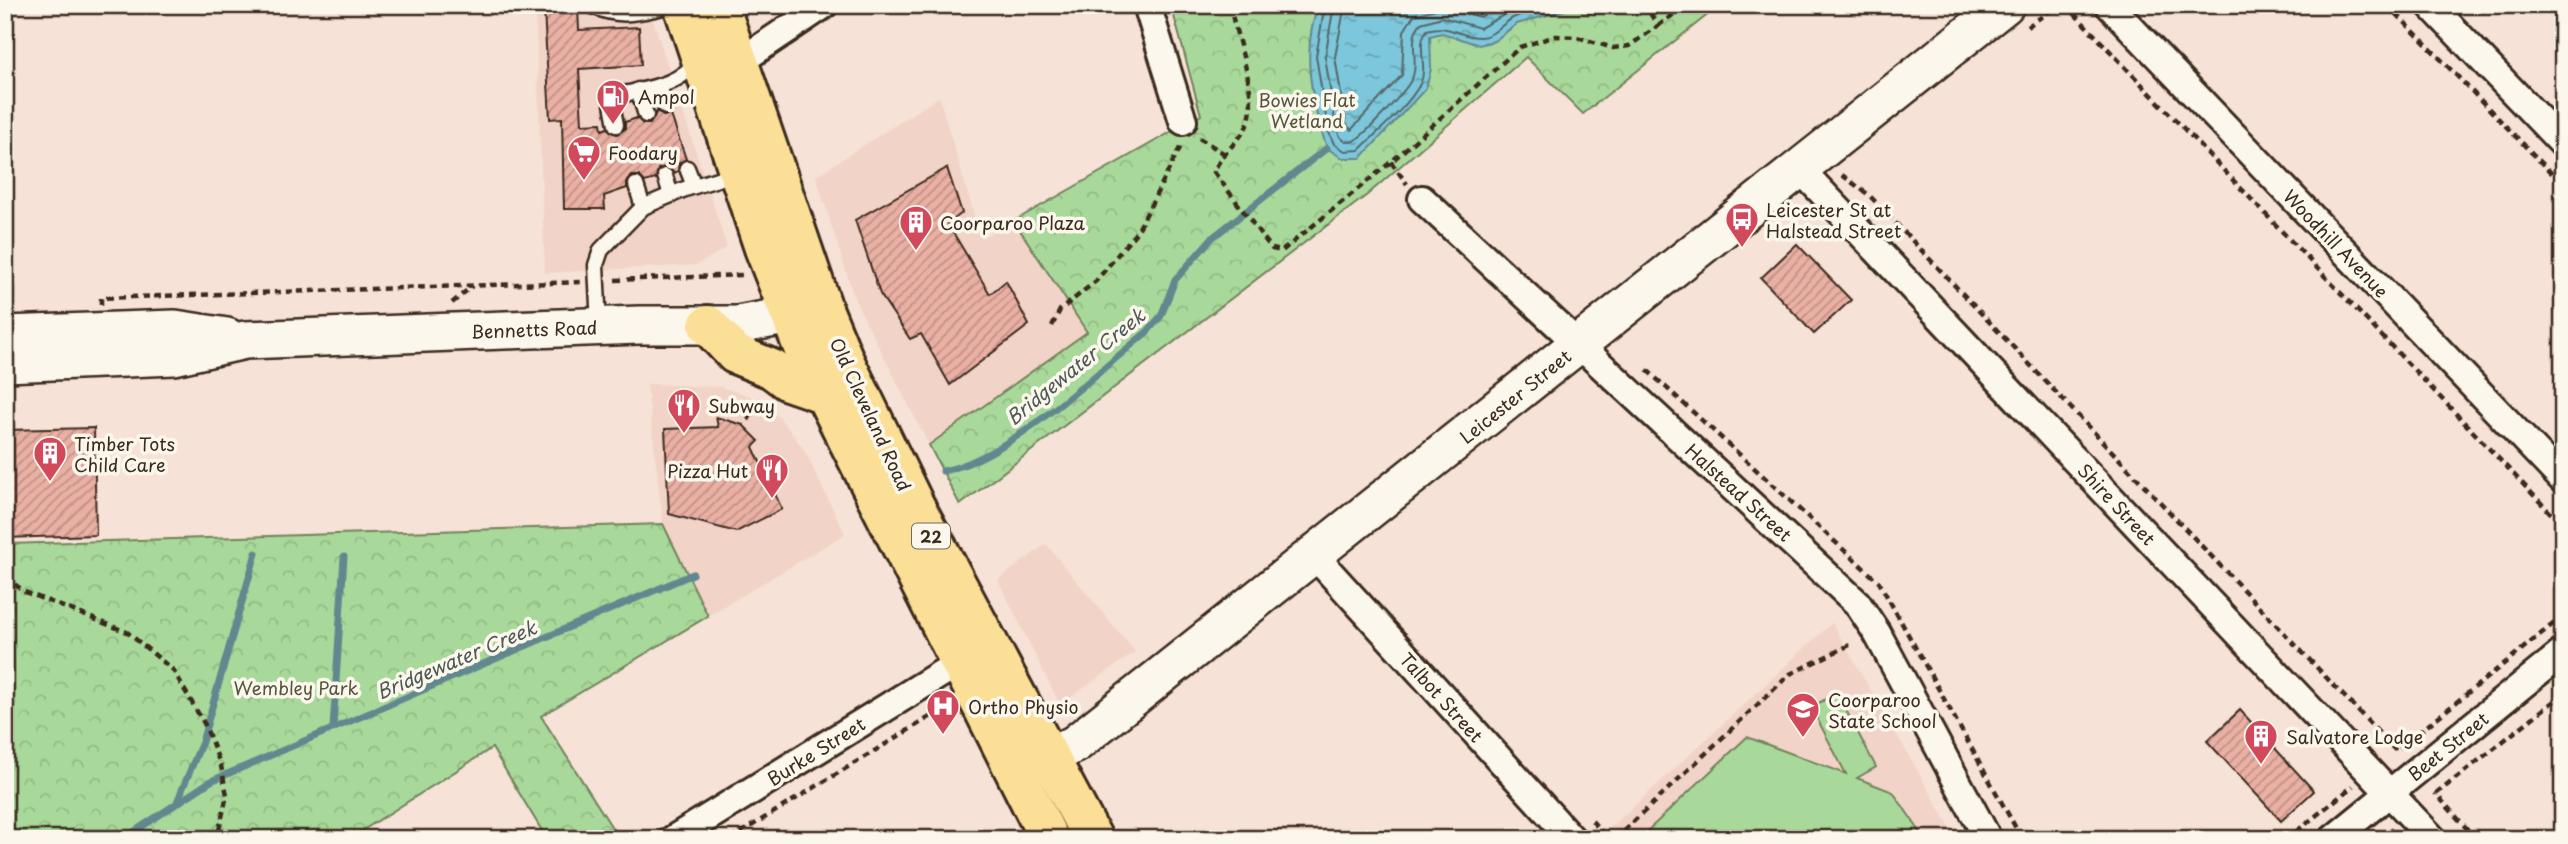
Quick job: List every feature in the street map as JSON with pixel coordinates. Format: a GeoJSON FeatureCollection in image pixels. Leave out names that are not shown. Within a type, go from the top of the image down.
{"type":"FeatureCollection","features":[{"type":"Feature","properties":{"kind":"highway","name":"Old Cleveland Road"},"geometry":{"type":"LineString","coordinates":[[683,5],[739,173],[807,313],[909,495],[1033,766],[1049,839]]}},
{"type":"Feature","properties":{"kind":"highway","name":"Old Cleveland Road"},"geometry":{"type":"LineString","coordinates":[[719,5],[739,62],[807,313],[823,393],[960,662],[1033,766],[1093,839]]}},
{"type":"Feature","properties":{"kind":"highway"},"geometry":{"type":"LineString","coordinates":[[708,325],[735,354],[772,369],[788,381],[823,393]]}},
{"type":"Feature","properties":{"kind":"street"},"geometry":{"type":"LineString","coordinates":[[739,62],[824,5]]}},
{"type":"Feature","properties":{"kind":"street"},"geometry":{"type":"LineString","coordinates":[[1147,5],[1184,130]]}},
{"type":"Feature","properties":{"kind":"street","name":"Woodhill Avenue"},"geometry":{"type":"LineString","coordinates":[[2109,5],[2563,480]]}},
{"type":"Feature","properties":{"kind":"street"},"geometry":{"type":"LineString","coordinates":[[2430,5],[2563,144]]}},
{"type":"Feature","properties":{"kind":"street","name":"Leicester Street"},"geometry":{"type":"LineString","coordinates":[[1033,766],[1075,744],[1801,170],[2013,19]]}},
{"type":"Feature","properties":{"kind":"street","name":"Shire Street"},"geometry":{"type":"LineString","coordinates":[[1801,170],[2433,839]]}},
{"type":"Feature","properties":{"kind":"street","name":"Halstead Street"},"geometry":{"type":"LineString","coordinates":[[1422,199],[1857,603],[1877,633],[1988,839]]}},
{"type":"Feature","properties":{"kind":"street","name":"Bennetts Road"},"geometry":{"type":"LineString","coordinates":[[5,363],[174,356],[245,340],[599,326],[738,325],[807,313]]}},
{"type":"Feature","properties":{"kind":"street","name":"Bennetts Road"},"geometry":{"type":"LineString","coordinates":[[5,335],[175,329],[245,340]]}},
{"type":"Feature","properties":{"kind":"street","name":"Talbot Street"},"geometry":{"type":"LineString","coordinates":[[1314,555],[1572,839]]}},
{"type":"Feature","properties":{"kind":"street","name":"Beet Street"},"geometry":{"type":"LineString","coordinates":[[2333,839],[2563,652]]}},
{"type":"Feature","properties":{"kind":"street","name":"Burke Street"},"geometry":{"type":"LineString","coordinates":[[673,839],[960,662]]}},
{"type":"Feature","properties":{"kind":"lane"},"geometry":{"type":"LineString","coordinates":[[590,5],[610,15],[623,16],[673,5]]}},
{"type":"Feature","properties":{"kind":"lane"},"geometry":{"type":"LineString","coordinates":[[616,125],[612,104],[615,96],[659,86],[684,75],[699,55]]}},
{"type":"Feature","properties":{"kind":"lane"},"geometry":{"type":"LineString","coordinates":[[659,86],[666,107]]}},
{"type":"Feature","properties":{"kind":"lane"},"geometry":{"type":"LineString","coordinates":[[638,90],[646,115]]}},
{"type":"Feature","properties":{"kind":"lane"},"geometry":{"type":"LineString","coordinates":[[687,168],[694,186]]}},
{"type":"Feature","properties":{"kind":"lane"},"geometry":{"type":"LineString","coordinates":[[599,326],[597,257],[643,207],[694,186],[739,173]]}},
{"type":"Feature","properties":{"kind":"lane"},"geometry":{"type":"LineString","coordinates":[[665,176],[671,195]]}},
{"type":"Feature","properties":{"kind":"lane"},"geometry":{"type":"LineString","coordinates":[[636,185],[643,207]]}},
{"type":"Feature","properties":{"kind":"path"},"geometry":{"type":"LineString","coordinates":[[1230,5],[1247,75],[1250,112],[1248,124],[1216,166],[1217,178],[1272,249],[1282,251],[1391,162],[1520,47],[1556,36],[1577,37],[1613,48],[1629,46],[1686,5]]}},
{"type":"Feature","properties":{"kind":"path"},"geometry":{"type":"LineString","coordinates":[[2013,19],[2058,5]]}},
{"type":"Feature","properties":{"kind":"path"},"geometry":{"type":"LineString","coordinates":[[2066,5],[2563,526]]}},
{"type":"Feature","properties":{"kind":"path"},"geometry":{"type":"LineString","coordinates":[[2388,5],[2563,185]]}},
{"type":"Feature","properties":{"kind":"path"},"geometry":{"type":"LineString","coordinates":[[1646,7],[1658,26]]}},
{"type":"Feature","properties":{"kind":"path"},"geometry":{"type":"LineString","coordinates":[[1052,326],[1060,310],[1096,281],[1138,230],[1184,130]]}},
{"type":"Feature","properties":{"kind":"path"},"geometry":{"type":"LineString","coordinates":[[1851,165],[1841,174],[1869,195],[2396,751],[2563,616]]}},
{"type":"Feature","properties":{"kind":"path"},"geometry":{"type":"LineString","coordinates":[[102,311],[101,298],[472,286]]}},
{"type":"Feature","properties":{"kind":"path"},"geometry":{"type":"LineString","coordinates":[[1643,367],[1879,582],[2022,839]]}},
{"type":"Feature","properties":{"kind":"path"},"geometry":{"type":"LineString","coordinates":[[748,420],[761,398]]}},
{"type":"Feature","properties":{"kind":"path"},"geometry":{"type":"LineString","coordinates":[[5,577],[25,592],[127,632],[173,670],[205,725],[228,795],[217,839]]}},
{"type":"Feature","properties":{"kind":"path"},"geometry":{"type":"LineString","coordinates":[[1847,634],[1860,655]]}},
{"type":"Feature","properties":{"kind":"path"},"geometry":{"type":"LineString","coordinates":[[1615,839],[1790,674],[1854,643]]}},
{"type":"Feature","properties":{"kind":"path"},"geometry":{"type":"LineString","coordinates":[[2476,839],[2436,794],[2563,694]]}},
{"type":"Feature","properties":{"kind":"path"},"geometry":{"type":"LineString","coordinates":[[730,839],[951,704]]}},
{"type":"Feature","properties":{"kind":"path"},"geometry":{"type":"LineString","coordinates":[[2287,839],[2357,783]]}},
{"type":"Feature","properties":{"kind":"path"},"geometry":{"type":"LineString","coordinates":[[1590,819],[1608,839]]}},
{"type":"Feature","properties":{"kind":"path"},"geometry":{"type":"LineString","coordinates":[[2380,839],[2392,829]]}},
{"type":"Feature","properties":{"kind":"shaded area","name":"Ampol"},"geometry":{"type":"Polygon","coordinates":[[[535,5],[648,5],[727,247],[697,265],[545,273],[535,5]]]}},
{"type":"Feature","properties":{"kind":"shaded area"},"geometry":{"type":"Polygon","coordinates":[[[939,97],[981,238],[1014,221],[1087,332],[929,445],[855,300],[816,176],[939,97]]]}},
{"type":"Feature","properties":{"kind":"shaded area"},"geometry":{"type":"Polygon","coordinates":[[[647,384],[720,387],[750,396],[780,418],[803,448],[845,534],[708,616],[663,524],[647,384]]]}},
{"type":"Feature","properties":{"kind":"shaded area"},"geometry":{"type":"Polygon","coordinates":[[[1046,544],[1135,652],[1060,705],[998,580],[1046,544]]]}},
{"type":"Feature","properties":{"kind":"shaded area","name":"Coorparoo State School"},"geometry":{"type":"Polygon","coordinates":[[[1832,623],[1957,839],[1614,839],[1607,831],[1832,623]]]}},
{"type":"Feature","properties":{"kind":"green space","name":"Bowies Flat Wetland"},"geometry":{"type":"Polygon","coordinates":[[[1171,5],[1720,5],[1583,114],[1526,57],[1367,195],[960,505],[929,445],[1087,332],[1014,221],[1201,115],[1171,5]]]}},
{"type":"Feature","properties":{"kind":"green space","name":"Wembley Park"},"geometry":{"type":"Polygon","coordinates":[[[663,524],[708,616],[541,716],[616,834],[608,839],[547,839],[492,748],[349,839],[5,839],[5,540],[8,544],[663,524]]]}},
{"type":"Feature","properties":{"kind":"green space"},"geometry":{"type":"Polygon","coordinates":[[[1837,693],[1876,767],[1857,778],[1893,792],[1925,839],[1649,839],[1644,834],[1747,737],[1846,774],[1811,707],[1837,693]]]}},
{"type":"Feature","properties":{"kind":"water"},"geometry":{"type":"Polygon","coordinates":[[[1319,5],[1582,5],[1517,24],[1494,41],[1479,45],[1442,33],[1430,36],[1431,69],[1426,88],[1361,158],[1342,158],[1327,148],[1310,77],[1310,40],[1319,5]]]}},
{"type":"Feature","properties":{"kind":"building"},"geometry":{"type":"Polygon","coordinates":[[[578,8],[579,30],[639,27],[641,65],[579,69],[582,124],[601,123],[602,130],[607,128],[617,134],[625,129],[625,122],[637,118],[643,124],[650,124],[657,111],[663,116],[671,115],[686,159],[679,163],[678,171],[674,173],[666,167],[658,169],[656,179],[645,182],[639,176],[632,176],[627,182],[627,188],[604,196],[605,209],[564,209],[562,118],[550,119],[544,10],[578,8]]]}},
{"type":"Feature","properties":{"kind":"building","name":"Coorparoo Plaza"},"geometry":{"type":"Polygon","coordinates":[[[947,168],[962,213],[948,224],[990,294],[1006,281],[1029,325],[950,385],[921,334],[910,339],[880,294],[855,220],[947,168]]]}},
{"type":"Feature","properties":{"kind":"building"},"geometry":{"type":"Polygon","coordinates":[[[1797,244],[1851,300],[1814,334],[1761,278],[1797,244]]]}},
{"type":"Feature","properties":{"kind":"building"},"geometry":{"type":"Polygon","coordinates":[[[716,417],[743,425],[759,441],[753,447],[782,509],[736,532],[669,514],[665,429],[718,427],[716,417]]]}},
{"type":"Feature","properties":{"kind":"building","name":"Timber Tots Child Care"},"geometry":{"type":"Polygon","coordinates":[[[94,428],[96,535],[5,538],[5,430],[94,428]]]}},
{"type":"Feature","properties":{"kind":"building","name":"Salvatore Lodge"},"geometry":{"type":"Polygon","coordinates":[[[2240,710],[2314,791],[2281,821],[2207,741],[2240,710]]]}},
{"type":"Feature","properties":{"kind":"waterway","name":"Bridgewater Creek"},"geometry":{"type":"LineString","coordinates":[[943,471],[968,463],[1022,433],[1102,370],[1147,332],[1161,316],[1175,280],[1212,238],[1327,148]]}},
{"type":"Feature","properties":{"kind":"waterway"},"geometry":{"type":"LineString","coordinates":[[177,802],[202,742],[256,553]]}},
{"type":"Feature","properties":{"kind":"waterway"},"geometry":{"type":"LineString","coordinates":[[333,728],[344,557]]}},
{"type":"Feature","properties":{"kind":"waterway","name":"Bridgewater Creek"},"geometry":{"type":"LineString","coordinates":[[123,839],[211,781],[693,574]]}},
{"type":"Feature","properties":{"kind":"place","name":"Ampol"},"geometry":{"type":"Point","coordinates":[613,126]}},
{"type":"Feature","properties":{"kind":"place","name":"Foodary"},"geometry":{"type":"Point","coordinates":[584,182]}},
{"type":"Feature","properties":{"kind":"place","name":"Leicester St at Halstead Street"},"geometry":{"type":"Point","coordinates":[1742,249]}},
{"type":"Feature","properties":{"kind":"place","name":"Coorparoo Plaza"},"geometry":{"type":"Point","coordinates":[916,252]}},
{"type":"Feature","properties":{"kind":"place","name":"Subway"},"geometry":{"type":"Point","coordinates":[684,435]}},
{"type":"Feature","properties":{"kind":"place","name":"Timber Tots Child Care"},"geometry":{"type":"Point","coordinates":[50,483]}},
{"type":"Feature","properties":{"kind":"place","name":"Pizza Hut"},"geometry":{"type":"Point","coordinates":[772,500]}},
{"type":"Feature","properties":{"kind":"place","name":"Ortho Physio"},"geometry":{"type":"Point","coordinates":[943,736]}},
{"type":"Feature","properties":{"kind":"place","name":"Coorparoo State School"},"geometry":{"type":"Point","coordinates":[1803,739]}},
{"type":"Feature","properties":{"kind":"place","name":"Salvatore Lodge"},"geometry":{"type":"Point","coordinates":[2261,766]}}]}
